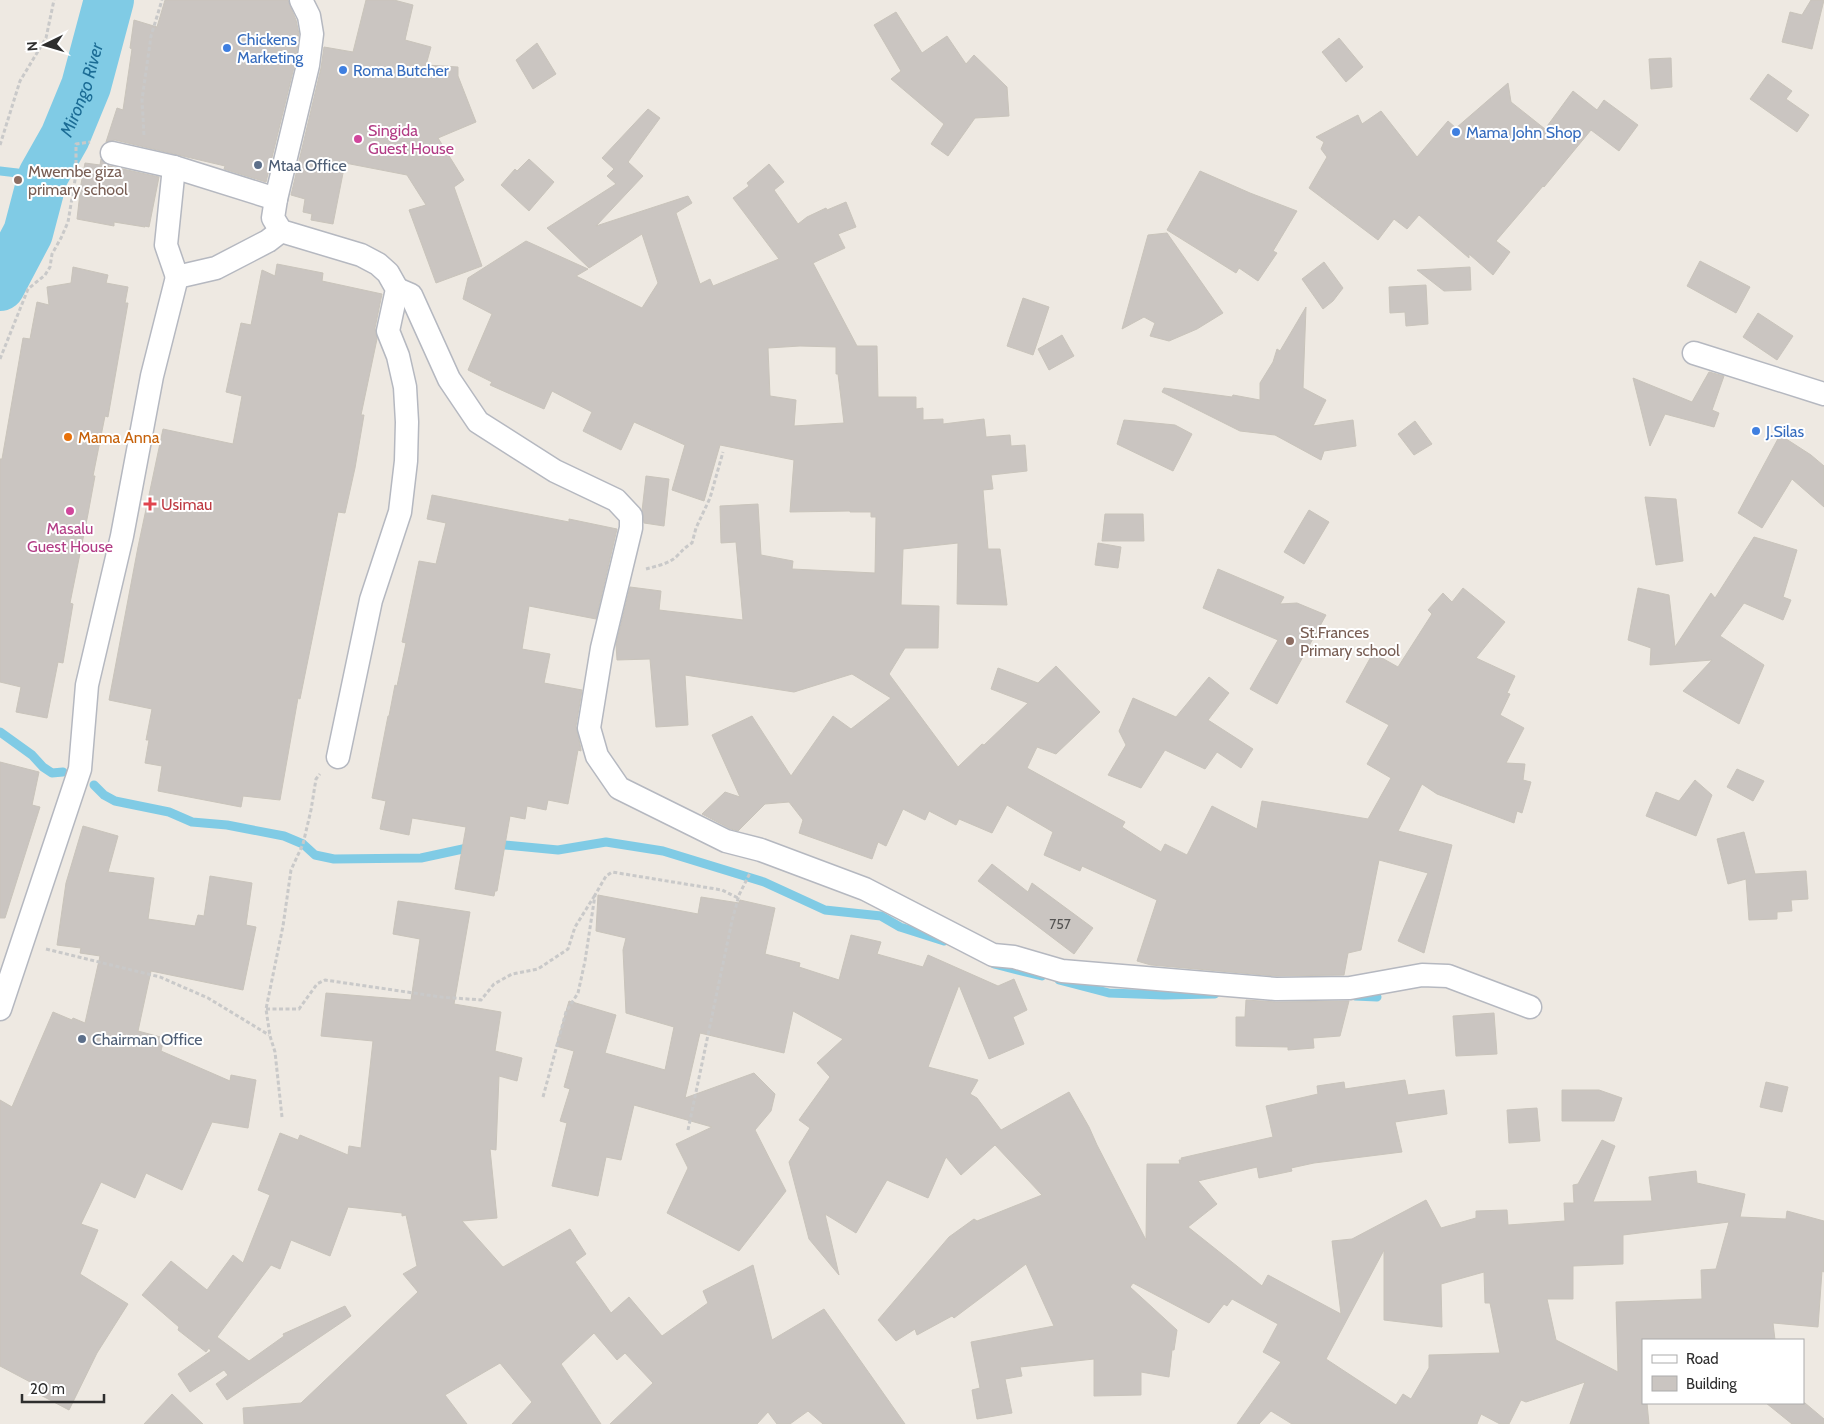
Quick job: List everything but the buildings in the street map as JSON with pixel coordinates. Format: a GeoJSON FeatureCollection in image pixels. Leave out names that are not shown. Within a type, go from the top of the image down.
{"type":"FeatureCollection","features":[{"type":"Feature","properties":{"kind":"street"},"geometry":{"type":"LineString","coordinates":[[300,0],[309,16],[312,34],[308,65],[273,218],[281,231],[361,255],[378,264],[388,273],[397,289],[411,295],[449,379],[478,422],[556,471],[616,500],[630,516],[631,528],[602,648],[590,728],[597,756],[619,788],[726,841],[762,850],[865,890],[993,955],[1014,957],[1062,971],[1276,989],[1350,988],[1422,975],[1448,976],[1530,1007]]}},
{"type":"Feature","properties":{"kind":"street"},"geometry":{"type":"LineString","coordinates":[[112,153],[174,167],[276,199]]}},
{"type":"Feature","properties":{"kind":"street"},"geometry":{"type":"LineString","coordinates":[[0,1010],[80,769],[87,686],[122,536],[152,376],[177,277],[166,246],[174,167]]}},
{"type":"Feature","properties":{"kind":"street"},"geometry":{"type":"LineString","coordinates":[[177,277],[216,268],[268,241],[281,231]]}},
{"type":"Feature","properties":{"kind":"street"},"geometry":{"type":"LineString","coordinates":[[338,757],[371,600],[400,512],[405,470],[407,422],[405,387],[398,356],[388,331],[397,289]]}},
{"type":"Feature","properties":{"kind":"street"},"geometry":{"type":"LineString","coordinates":[[1694,353],[1824,394]]}},
{"type":"Feature","properties":{"kind":"path"},"geometry":{"type":"LineString","coordinates":[[0,145],[20,81],[46,38],[54,0]]}},
{"type":"Feature","properties":{"kind":"path"},"geometry":{"type":"LineString","coordinates":[[144,160],[142,100],[151,36],[162,0]]}},
{"type":"Feature","properties":{"kind":"path"},"geometry":{"type":"LineString","coordinates":[[0,359],[28,289],[48,271],[52,254],[62,238],[68,222],[76,164],[74,156],[76,144],[93,142],[112,153]]}},
{"type":"Feature","properties":{"kind":"path"},"geometry":{"type":"LineString","coordinates":[[621,572],[634,572],[666,563],[676,557],[682,548],[692,543],[696,528],[710,498],[722,452]]}},
{"type":"Feature","properties":{"kind":"path"},"geometry":{"type":"LineString","coordinates":[[282,1117],[275,1052],[270,1036],[266,1009],[283,926],[291,870],[303,844],[316,779],[338,757]]}},
{"type":"Feature","properties":{"kind":"path"},"geometry":{"type":"LineString","coordinates":[[688,1130],[738,897],[754,866]]}},
{"type":"Feature","properties":{"kind":"path"},"geometry":{"type":"LineString","coordinates":[[266,1009],[299,1009],[317,984],[325,980],[441,997],[481,1000],[494,984],[512,974],[538,969],[568,949],[575,927],[606,876],[612,872],[722,890],[738,897]]}},
{"type":"Feature","properties":{"kind":"path"},"geometry":{"type":"LineString","coordinates":[[543,1097],[566,1012],[578,992],[595,895]]}},
{"type":"Feature","properties":{"kind":"path"},"geometry":{"type":"LineString","coordinates":[[22,943],[160,976],[208,998],[270,1036]]}},
{"type":"Feature","properties":{"kind":"waterway","name":"Mirongo River"},"geometry":{"type":"LineString","coordinates":[[0,286],[28,233],[43,176],[65,137],[86,86],[109,0]]}},
{"type":"Feature","properties":{"kind":"waterway"},"geometry":{"type":"LineString","coordinates":[[0,171],[43,176]]}},
{"type":"Feature","properties":{"kind":"waterway"},"geometry":{"type":"LineString","coordinates":[[0,732],[32,755],[43,767],[52,773],[63,772]]}},
{"type":"Feature","properties":{"kind":"waterway"},"geometry":{"type":"LineString","coordinates":[[94,785],[104,795],[115,801],[169,812],[192,822],[227,825],[284,836],[303,844],[315,855],[334,859],[421,858],[472,847]]}},
{"type":"Feature","properties":{"kind":"waterway"},"geometry":{"type":"LineString","coordinates":[[495,844],[558,850],[606,842],[663,851],[764,882],[825,910],[881,916],[900,927],[944,941]]}},
{"type":"Feature","properties":{"kind":"waterway"},"geometry":{"type":"LineString","coordinates":[[994,964],[1042,976]]}},
{"type":"Feature","properties":{"kind":"waterway"},"geometry":{"type":"LineString","coordinates":[[1059,980],[1109,993],[1215,994]]}},
{"type":"Feature","properties":{"kind":"waterway"},"geometry":{"type":"LineString","coordinates":[[1355,996],[1377,997]]}},
{"type":"Feature","properties":{"kind":"place","name":"Chickens Marketing"},"geometry":{"type":"Point","coordinates":[227,48]}},
{"type":"Feature","properties":{"kind":"place","name":"Roma Butcher"},"geometry":{"type":"Point","coordinates":[343,70]}},
{"type":"Feature","properties":{"kind":"place","name":"Mama John Shop"},"geometry":{"type":"Point","coordinates":[1456,132]}},
{"type":"Feature","properties":{"kind":"place","name":"Singida Guest House"},"geometry":{"type":"Point","coordinates":[358,139]}},
{"type":"Feature","properties":{"kind":"place","name":"Mtaa Office"},"geometry":{"type":"Point","coordinates":[258,165]}},
{"type":"Feature","properties":{"kind":"place","name":"Mwembe giza primary school"},"geometry":{"type":"Point","coordinates":[18,180]}},
{"type":"Feature","properties":{"kind":"place","name":"J.Silas"},"geometry":{"type":"Point","coordinates":[1756,431]}},
{"type":"Feature","properties":{"kind":"place","name":"Mama Anna"},"geometry":{"type":"Point","coordinates":[68,437]}},
{"type":"Feature","properties":{"kind":"place","name":"Usimau"},"geometry":{"type":"Point","coordinates":[150,504]}},
{"type":"Feature","properties":{"kind":"place","name":"Masalu Guest House"},"geometry":{"type":"Point","coordinates":[70,511]}},
{"type":"Feature","properties":{"kind":"place","name":"St.Frances Primary school"},"geometry":{"type":"Point","coordinates":[1290,641]}},
{"type":"Feature","properties":{"kind":"place","name":"Chairman Office"},"geometry":{"type":"Point","coordinates":[82,1039]}}]}
